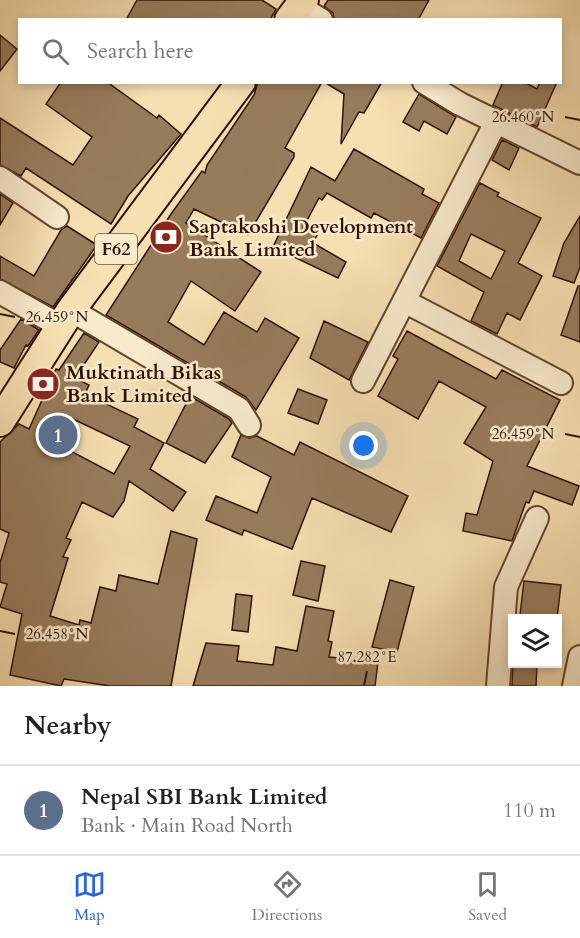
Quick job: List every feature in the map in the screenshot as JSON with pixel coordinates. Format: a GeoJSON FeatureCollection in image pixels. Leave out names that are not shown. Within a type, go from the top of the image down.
{"type":"FeatureCollection","features":[{"type":"Feature","properties":{"kind":"main road","name":"F62"},"geometry":{"type":"LineString","coordinates":[[0,422],[66,318],[241,84]]}},
{"type":"Feature","properties":{"kind":"street"},"geometry":{"type":"LineString","coordinates":[[428,84],[496,122],[580,163]]}},
{"type":"Feature","properties":{"kind":"street"},"geometry":{"type":"LineString","coordinates":[[363,381],[496,122]]}},
{"type":"Feature","properties":{"kind":"street"},"geometry":{"type":"LineString","coordinates":[[0,178],[57,217]]}},
{"type":"Feature","properties":{"kind":"street"},"geometry":{"type":"LineString","coordinates":[[0,292],[66,318],[239,409],[249,425]]}},
{"type":"Feature","properties":{"kind":"street"},"geometry":{"type":"LineString","coordinates":[[404,301],[561,383]]}},
{"type":"Feature","properties":{"kind":"street"},"geometry":{"type":"LineString","coordinates":[[498,686],[506,587],[537,518]]}},
{"type":"Feature","properties":{"kind":"street"},"geometry":{"type":"LineString","coordinates":[[574,686],[580,657]]}},
{"type":"Feature","properties":{"kind":"building"},"geometry":{"type":"Polygon","coordinates":[[[137,0],[262,0],[276,9],[271,18],[127,18],[137,0]]]}},
{"type":"Feature","properties":{"kind":"building"},"geometry":{"type":"Polygon","coordinates":[[[328,0],[429,0],[419,18],[334,18],[333,13],[324,6],[328,0]]]}},
{"type":"Feature","properties":{"kind":"building"},"geometry":{"type":"Polygon","coordinates":[[[0,35],[17,49],[0,71],[0,35]]]}},
{"type":"Feature","properties":{"kind":"building"},"geometry":{"type":"Polygon","coordinates":[[[60,84],[110,84],[157,118],[159,115],[181,134],[128,196],[111,224],[26,168],[21,176],[0,165],[0,118],[73,165],[92,137],[46,104],[60,84]]]}},
{"type":"Feature","properties":{"kind":"building"},"geometry":{"type":"Polygon","coordinates":[[[257,84],[321,84],[285,148],[294,153],[294,157],[248,235],[194,209],[186,223],[261,272],[235,311],[191,281],[168,322],[204,345],[224,312],[257,332],[265,318],[299,338],[256,410],[246,397],[106,315],[171,214],[202,171],[205,173],[207,165],[254,95],[257,84]]]}},
{"type":"Feature","properties":{"kind":"building"},"geometry":{"type":"Polygon","coordinates":[[[327,84],[381,84],[364,113],[359,112],[341,144],[344,94],[327,84]]]}},
{"type":"Feature","properties":{"kind":"building"},"geometry":{"type":"Polygon","coordinates":[[[502,84],[528,84],[537,89],[539,84],[556,84],[537,127],[493,105],[502,84]]]}},
{"type":"Feature","properties":{"kind":"building"},"geometry":{"type":"Polygon","coordinates":[[[419,94],[456,117],[447,134],[424,121],[419,131],[403,122],[419,94]]]}},
{"type":"Feature","properties":{"kind":"building"},"geometry":{"type":"Polygon","coordinates":[[[502,140],[519,148],[509,170],[492,160],[502,140]]]}},
{"type":"Feature","properties":{"kind":"building"},"geometry":{"type":"Polygon","coordinates":[[[354,149],[424,189],[422,194],[439,203],[421,238],[374,213],[371,218],[327,193],[322,200],[319,198],[303,228],[317,235],[313,243],[346,262],[338,278],[273,247],[311,167],[335,181],[354,149]]]}},
{"type":"Feature","properties":{"kind":"building"},"geometry":{"type":"Polygon","coordinates":[[[480,183],[499,193],[497,196],[541,218],[518,263],[542,276],[520,320],[507,313],[497,334],[471,321],[484,292],[437,266],[480,183]],[[471,234],[459,261],[491,279],[505,251],[471,234]]]}},
{"type":"Feature","properties":{"kind":"building"},"geometry":{"type":"Polygon","coordinates":[[[0,194],[13,203],[0,225],[0,194]]]}},
{"type":"Feature","properties":{"kind":"building"},"geometry":{"type":"Polygon","coordinates":[[[580,216],[580,267],[574,283],[553,276],[564,243],[580,216]]]}},
{"type":"Feature","properties":{"kind":"building"},"geometry":{"type":"Polygon","coordinates":[[[67,226],[97,245],[53,307],[0,279],[0,256],[34,276],[61,230],[67,226]]]}},
{"type":"Feature","properties":{"kind":"building"},"geometry":{"type":"Polygon","coordinates":[[[578,286],[580,286],[580,342],[561,335],[578,286]]]}},
{"type":"Feature","properties":{"kind":"building"},"geometry":{"type":"Polygon","coordinates":[[[21,319],[39,330],[28,346],[26,345],[14,368],[0,362],[0,350],[21,319]]]}},
{"type":"Feature","properties":{"kind":"building"},"geometry":{"type":"Polygon","coordinates":[[[324,321],[368,342],[349,380],[310,358],[324,321]]]}},
{"type":"Feature","properties":{"kind":"building"},"geometry":{"type":"Polygon","coordinates":[[[407,331],[496,379],[502,370],[560,400],[527,466],[579,486],[572,505],[534,491],[529,503],[526,502],[512,541],[463,531],[466,513],[477,515],[493,461],[464,443],[486,407],[439,381],[418,419],[378,396],[398,359],[393,356],[407,331]]]}},
{"type":"Feature","properties":{"kind":"building"},"geometry":{"type":"Polygon","coordinates":[[[84,333],[99,342],[75,378],[89,385],[85,394],[138,419],[134,427],[164,443],[150,469],[186,492],[173,511],[129,481],[124,501],[113,517],[82,502],[66,538],[71,540],[63,557],[68,558],[50,616],[79,625],[80,620],[91,623],[100,587],[116,591],[119,575],[158,584],[171,531],[197,539],[171,686],[110,686],[64,679],[61,686],[10,675],[22,614],[0,607],[7,584],[0,582],[0,563],[9,533],[0,529],[0,442],[19,424],[29,429],[56,369],[59,370],[84,333]],[[73,419],[61,446],[114,474],[130,446],[73,419]]]}},
{"type":"Feature","properties":{"kind":"building"},"geometry":{"type":"Polygon","coordinates":[[[298,389],[327,400],[318,424],[288,413],[298,389]]]}},
{"type":"Feature","properties":{"kind":"building"},"geometry":{"type":"Polygon","coordinates":[[[190,396],[232,423],[205,463],[166,443],[190,396]]]}},
{"type":"Feature","properties":{"kind":"building"},"geometry":{"type":"Polygon","coordinates":[[[241,435],[249,438],[257,436],[294,455],[300,442],[408,496],[391,532],[312,498],[292,549],[244,530],[242,535],[206,520],[216,496],[257,513],[271,477],[232,457],[241,435]]]}},
{"type":"Feature","properties":{"kind":"building"},"geometry":{"type":"Polygon","coordinates":[[[301,561],[325,566],[318,601],[293,595],[301,561]]]}},
{"type":"Feature","properties":{"kind":"building"},"geometry":{"type":"Polygon","coordinates":[[[390,580],[414,587],[397,652],[372,647],[390,580]]]}},
{"type":"Feature","properties":{"kind":"building"},"geometry":{"type":"Polygon","coordinates":[[[524,581],[561,585],[557,614],[520,614],[524,581]]]}},
{"type":"Feature","properties":{"kind":"building"},"geometry":{"type":"Polygon","coordinates":[[[236,594],[252,596],[248,632],[232,630],[236,594]]]}},
{"type":"Feature","properties":{"kind":"building"},"geometry":{"type":"Polygon","coordinates":[[[306,606],[334,611],[328,641],[332,642],[329,657],[378,662],[375,686],[193,686],[206,643],[239,646],[237,661],[273,665],[276,647],[297,651],[306,606]]]}},
{"type":"Feature","properties":{"kind":"building"},"geometry":{"type":"Polygon","coordinates":[[[513,668],[537,668],[536,686],[512,686],[513,668]]]}},
{"type":"Feature","properties":{"kind":"place","name":"Saptakoshi Development Bank Limited"},"geometry":{"type":"Point","coordinates":[166,237]}},
{"type":"Feature","properties":{"kind":"place","name":"Muktinath Bikas Bank Limited"},"geometry":{"type":"Point","coordinates":[43,384]}},
{"type":"Feature","properties":{"kind":"place","name":"Nepal SBI Bank Limited"},"geometry":{"type":"Point","coordinates":[58,435]}}]}
